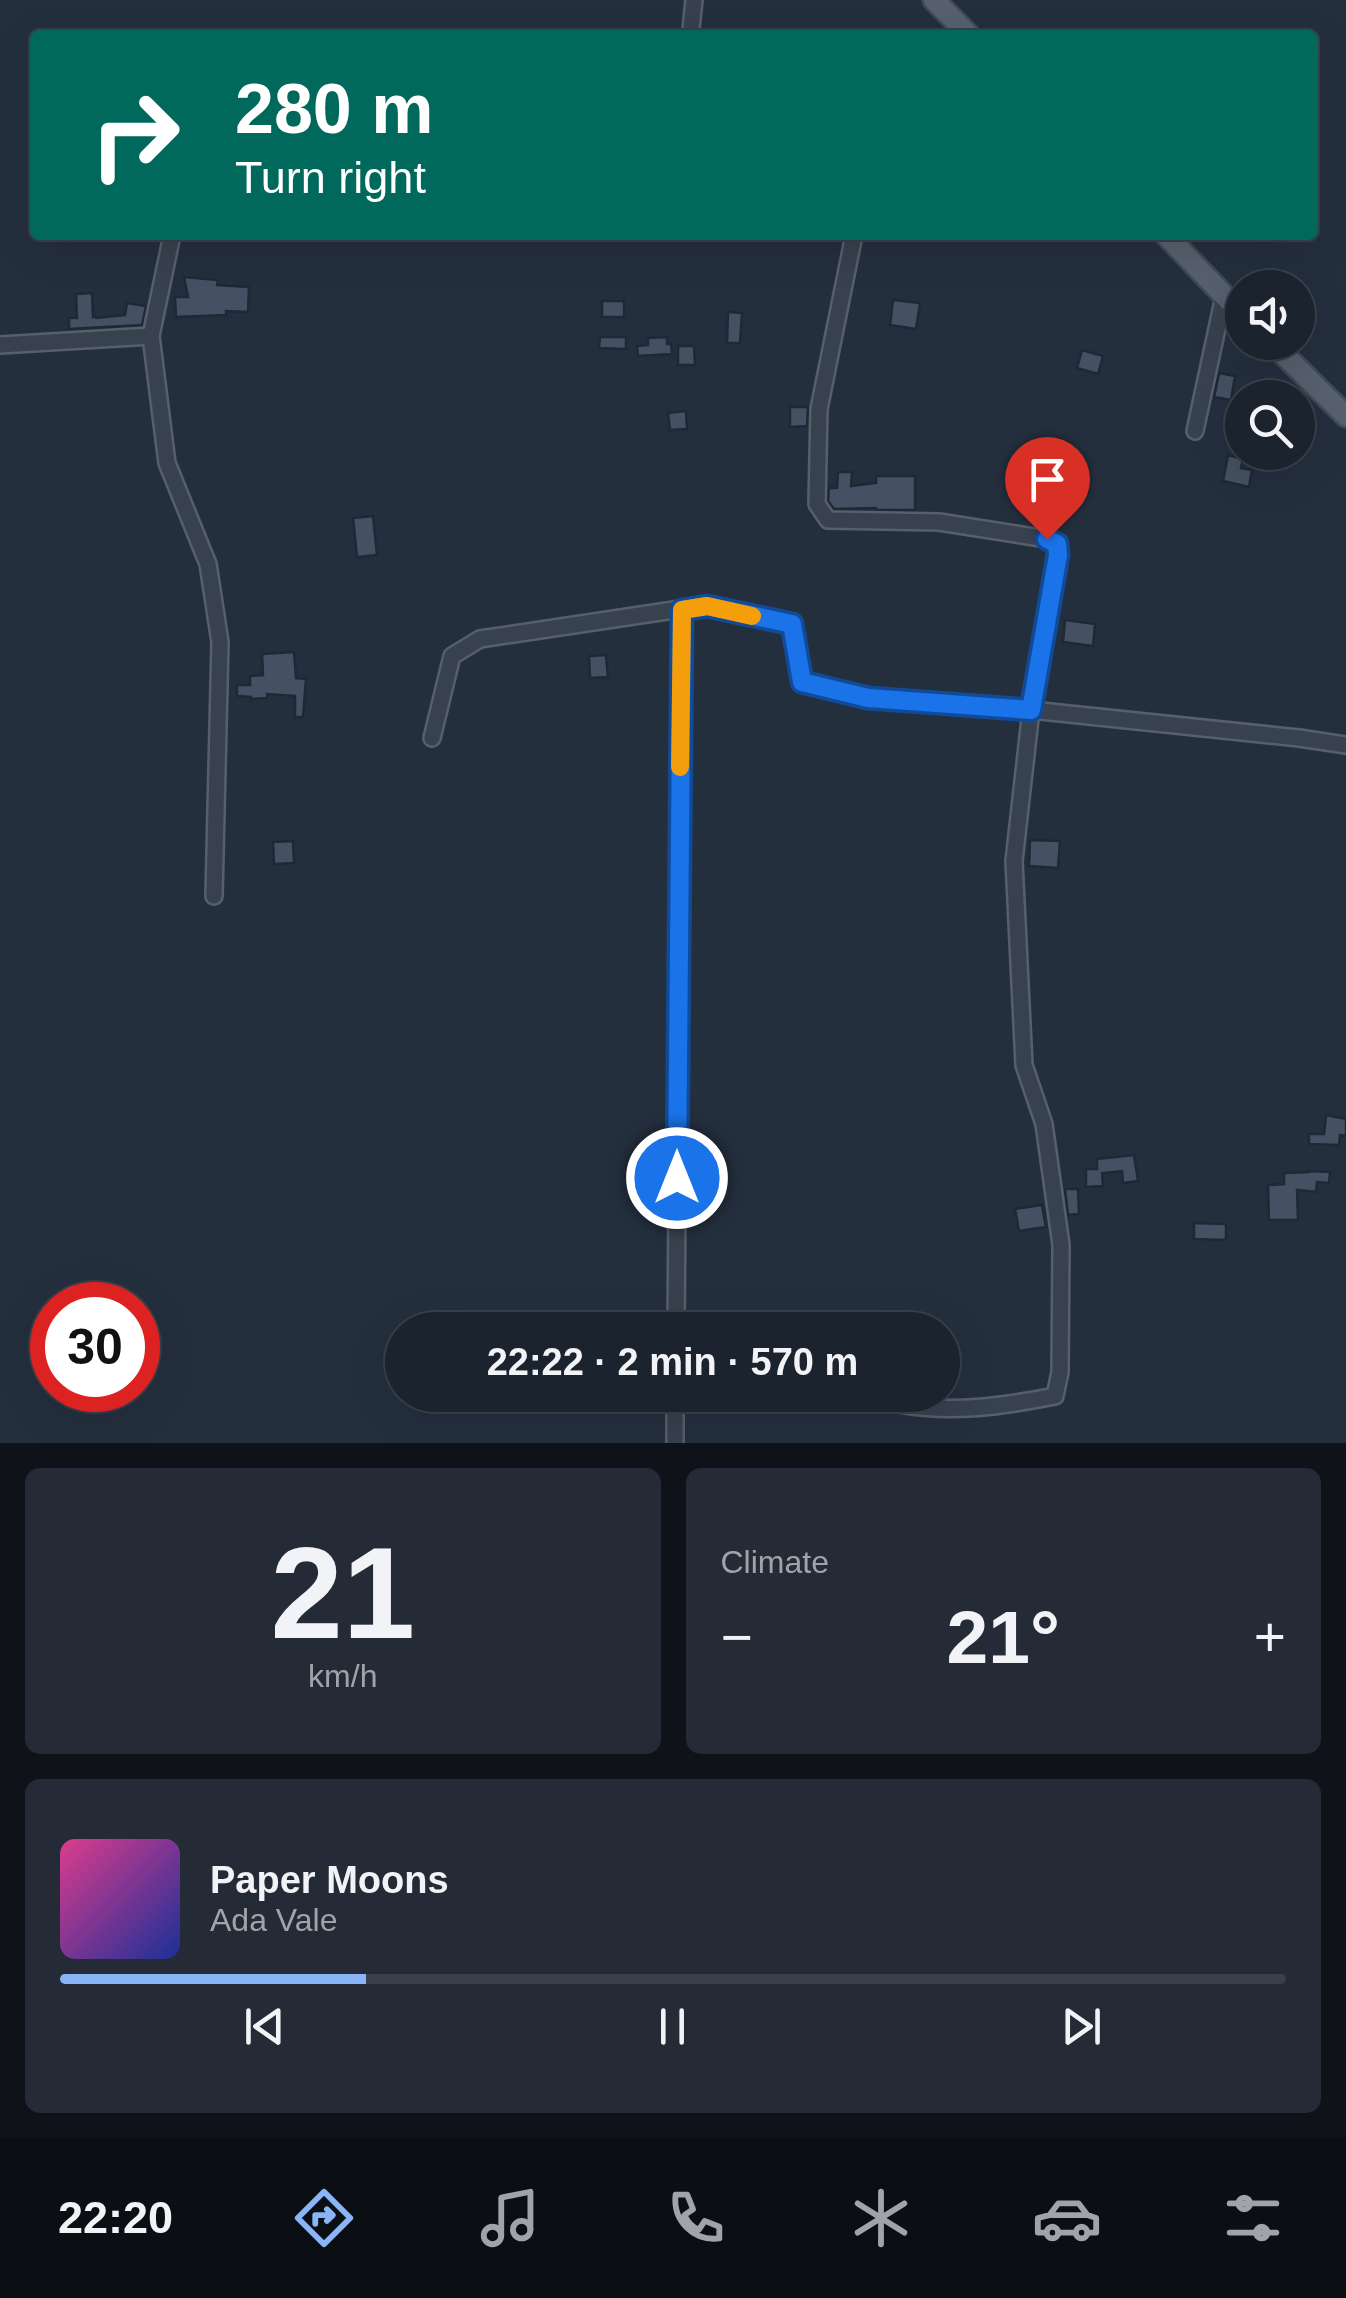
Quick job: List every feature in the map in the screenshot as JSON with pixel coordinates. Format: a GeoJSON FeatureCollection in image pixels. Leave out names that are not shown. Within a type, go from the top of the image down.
{"type":"FeatureCollection","features":[{"type":"Feature","properties":{"kind":"main road"},"geometry":{"type":"LineString","coordinates":[[934,0],[964,30]]}},
{"type":"Feature","properties":{"kind":"main road"},"geometry":{"type":"LineString","coordinates":[[1171,240],[1224,296]]}},
{"type":"Feature","properties":{"kind":"main road"},"geometry":{"type":"LineString","coordinates":[[1289,360],[1346,416]]}},
{"type":"Feature","properties":{"kind":"street"},"geometry":{"type":"LineString","coordinates":[[691,28],[694,0]]}},
{"type":"Feature","properties":{"kind":"street"},"geometry":{"type":"LineString","coordinates":[[171,240],[151,336],[167,463],[208,564],[220,642],[214,896]]}},
{"type":"Feature","properties":{"kind":"street"},"geometry":{"type":"LineString","coordinates":[[853,240],[819,409],[817,504],[828,520],[939,522],[1047,539],[1057,544],[1031,710],[1014,861],[1024,1064],[1044,1124],[1061,1246],[1060,1372],[1055,1396],[1001,1406],[960,1407]]}},
{"type":"Feature","properties":{"kind":"street"},"geometry":{"type":"LineString","coordinates":[[1195,431],[1224,296]]}},
{"type":"Feature","properties":{"kind":"street"},"geometry":{"type":"LineString","coordinates":[[0,345],[151,336]]}},
{"type":"Feature","properties":{"kind":"street"},"geometry":{"type":"LineString","coordinates":[[432,738],[452,656],[480,639],[707,606],[792,624],[802,682],[868,698],[1031,710],[1346,745]]}},
{"type":"Feature","properties":{"kind":"street"},"geometry":{"type":"LineString","coordinates":[[676,1312],[682,610]]}},
{"type":"Feature","properties":{"kind":"street"},"geometry":{"type":"LineString","coordinates":[[675,1443],[676,1412]]}},
{"type":"Feature","properties":{"kind":"building"},"geometry":{"type":"Polygon","coordinates":[[[184,277],[249,287],[248,312],[176,317],[175,297],[188,297],[184,277]]]}},
{"type":"Feature","properties":{"kind":"building"},"geometry":{"type":"Polygon","coordinates":[[[92,293],[93,317],[125,315],[127,303],[146,306],[142,325],[69,329],[69,318],[77,318],[76,294],[92,293]]]}},
{"type":"Feature","properties":{"kind":"building"},"geometry":{"type":"Polygon","coordinates":[[[893,300],[920,303],[916,329],[890,325],[893,300]]]}},
{"type":"Feature","properties":{"kind":"building"},"geometry":{"type":"Polygon","coordinates":[[[602,301],[624,301],[624,317],[602,317],[602,301]]]}},
{"type":"Feature","properties":{"kind":"building"},"geometry":{"type":"Polygon","coordinates":[[[728,312],[742,313],[740,343],[727,343],[728,312]]]}},
{"type":"Feature","properties":{"kind":"building"},"geometry":{"type":"Polygon","coordinates":[[[600,337],[626,337],[626,349],[599,348],[600,337]]]}},
{"type":"Feature","properties":{"kind":"building"},"geometry":{"type":"Polygon","coordinates":[[[667,337],[672,354],[638,356],[637,346],[648,345],[648,338],[667,337]]]}},
{"type":"Feature","properties":{"kind":"building"},"geometry":{"type":"Polygon","coordinates":[[[678,346],[694,346],[695,365],[678,365],[678,346]]]}},
{"type":"Feature","properties":{"kind":"building"},"geometry":{"type":"Polygon","coordinates":[[[1082,350],[1103,356],[1098,374],[1077,368],[1082,350]]]}},
{"type":"Feature","properties":{"kind":"building"},"geometry":{"type":"Polygon","coordinates":[[[1219,373],[1235,376],[1234,380],[1225,380],[1225,399],[1214,397],[1219,373]]]}},
{"type":"Feature","properties":{"kind":"building"},"geometry":{"type":"Polygon","coordinates":[[[790,407],[808,407],[807,426],[790,427],[790,407]]]}},
{"type":"Feature","properties":{"kind":"building"},"geometry":{"type":"Polygon","coordinates":[[[686,411],[687,429],[670,430],[668,413],[686,411]]]}},
{"type":"Feature","properties":{"kind":"building"},"geometry":{"type":"Polygon","coordinates":[[[1225,470],[1252,470],[1249,487],[1223,481],[1225,470]]]}},
{"type":"Feature","properties":{"kind":"building"},"geometry":{"type":"Polygon","coordinates":[[[838,472],[852,472],[851,486],[876,483],[876,476],[915,476],[915,510],[834,509],[828,501],[829,488],[837,488],[838,472]]]}},
{"type":"Feature","properties":{"kind":"building"},"geometry":{"type":"Polygon","coordinates":[[[373,516],[377,555],[357,557],[353,518],[373,516]]]}},
{"type":"Feature","properties":{"kind":"building"},"geometry":{"type":"Polygon","coordinates":[[[1065,620],[1095,624],[1093,646],[1063,642],[1065,620]]]}},
{"type":"Feature","properties":{"kind":"building"},"geometry":{"type":"Polygon","coordinates":[[[294,652],[296,678],[306,679],[303,717],[295,717],[295,696],[237,696],[237,685],[250,685],[250,676],[263,675],[262,654],[294,652]]]}},
{"type":"Feature","properties":{"kind":"building"},"geometry":{"type":"Polygon","coordinates":[[[606,655],[608,677],[590,678],[589,656],[606,655]]]}},
{"type":"Feature","properties":{"kind":"building"},"geometry":{"type":"Polygon","coordinates":[[[1030,840],[1060,841],[1058,868],[1029,866],[1030,840]]]}},
{"type":"Feature","properties":{"kind":"building"},"geometry":{"type":"Polygon","coordinates":[[[293,841],[294,863],[274,864],[273,842],[293,841]]]}},
{"type":"Feature","properties":{"kind":"building"},"geometry":{"type":"Polygon","coordinates":[[[1326,1115],[1346,1119],[1346,1136],[1340,1135],[1339,1145],[1309,1144],[1309,1134],[1324,1134],[1326,1115]]]}},
{"type":"Feature","properties":{"kind":"building"},"geometry":{"type":"Polygon","coordinates":[[[1134,1155],[1138,1181],[1123,1183],[1122,1171],[1102,1173],[1103,1186],[1086,1187],[1086,1169],[1097,1169],[1097,1159],[1134,1155]]]}},
{"type":"Feature","properties":{"kind":"building"},"geometry":{"type":"Polygon","coordinates":[[[1330,1172],[1329,1183],[1317,1182],[1316,1192],[1297,1190],[1298,1220],[1269,1220],[1268,1185],[1284,1184],[1284,1173],[1330,1172]]]}},
{"type":"Feature","properties":{"kind":"building"},"geometry":{"type":"Polygon","coordinates":[[[1065,1189],[1078,1189],[1079,1214],[1068,1215],[1065,1189]]]}},
{"type":"Feature","properties":{"kind":"building"},"geometry":{"type":"Polygon","coordinates":[[[1042,1205],[1046,1227],[1019,1231],[1015,1209],[1042,1205]]]}},
{"type":"Feature","properties":{"kind":"building"},"geometry":{"type":"Polygon","coordinates":[[[1194,1223],[1226,1224],[1226,1240],[1194,1239],[1194,1223]]]}},
{"type":"Feature","properties":{"kind":"slow traffic"},"geometry":{"type":"LineString","coordinates":[[680,767],[682,610],[707,606],[752,616]]}},
{"type":"Feature","properties":{"kind":"route"},"geometry":{"type":"LineString","coordinates":[[677,1178],[682,610],[707,606],[792,624],[802,682],[868,698],[1031,710],[1058,555],[1057,544],[1047,539]]}}]}
